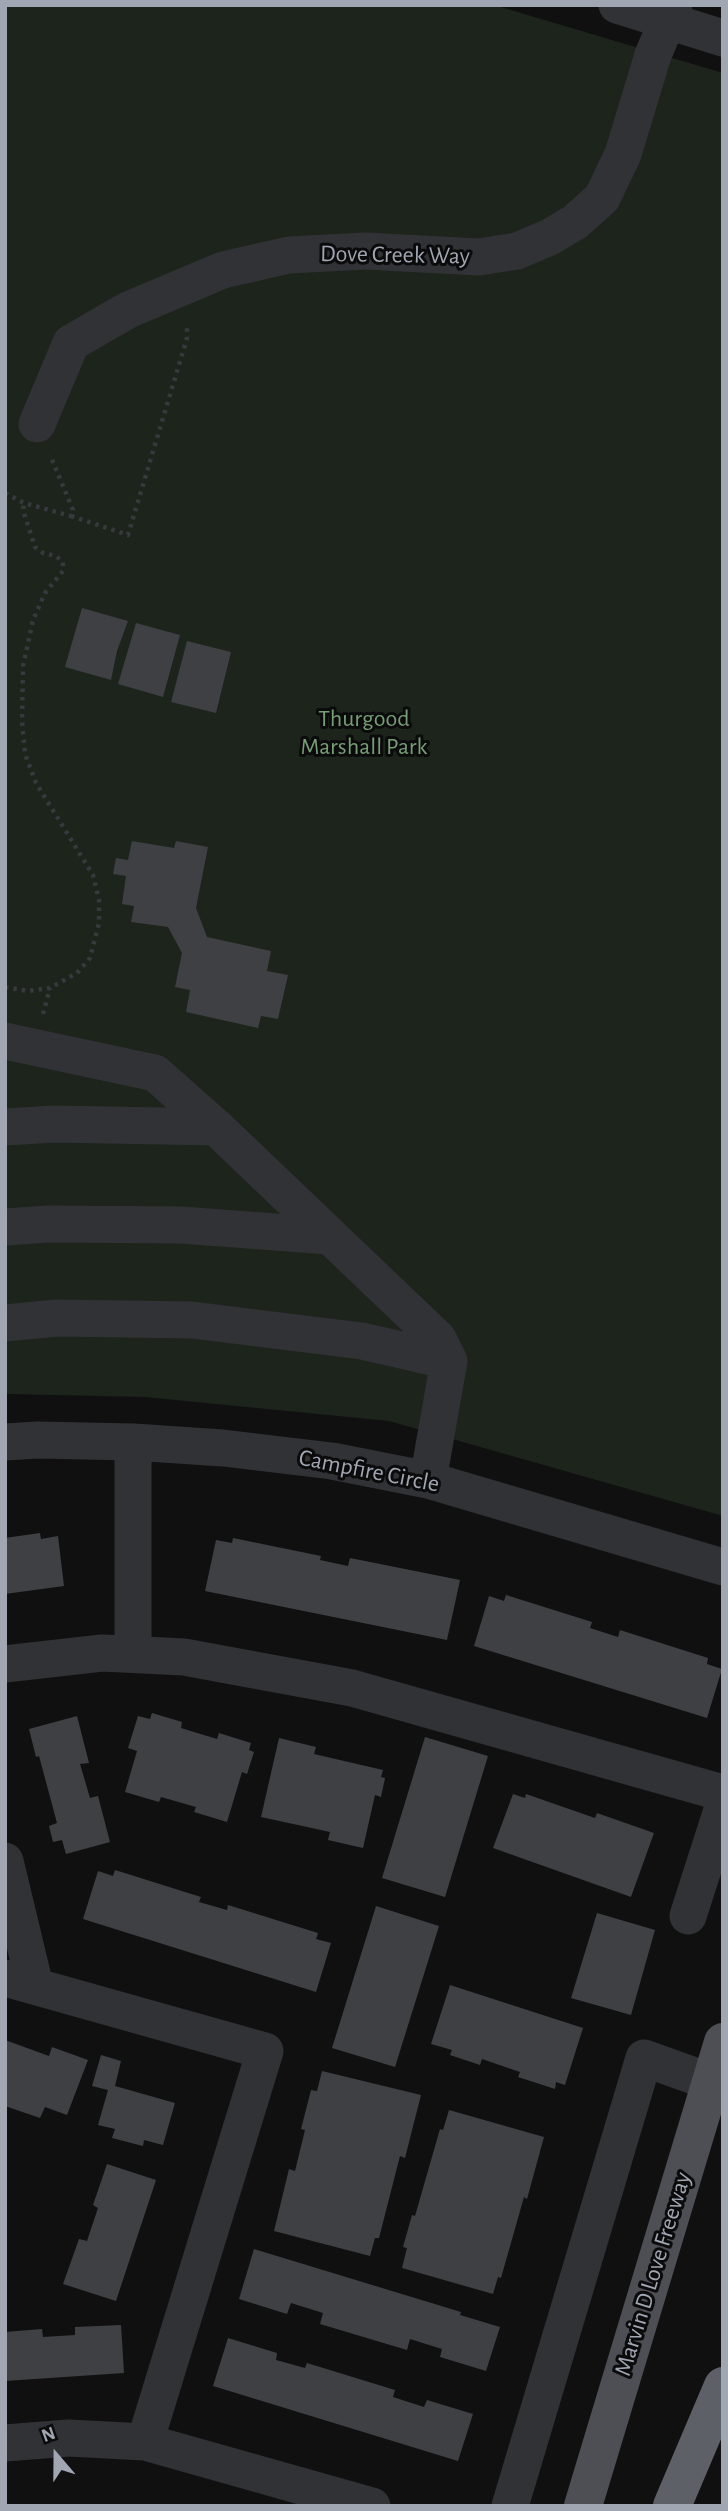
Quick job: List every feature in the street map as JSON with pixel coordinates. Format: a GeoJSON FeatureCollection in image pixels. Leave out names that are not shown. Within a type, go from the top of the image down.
{"type":"FeatureCollection","features":[{"type":"Feature","properties":{"kind":"highway"},"geometry":{"type":"LineString","coordinates":[[672,2506],[723,2386]]}},
{"type":"Feature","properties":{"kind":"main road","name":"Marvin D Love Freeway"},"geometry":{"type":"LineString","coordinates":[[583,2506],[723,2042]]}},
{"type":"Feature","properties":{"kind":"street"},"geometry":{"type":"LineString","coordinates":[[617,5],[671,13],[723,38]]}},
{"type":"Feature","properties":{"kind":"street","name":"Dove Creek Way"},"geometry":{"type":"LineString","coordinates":[[37,425],[71,344],[128,310],[223,270],[289,255],[365,251],[479,257],[517,251],[551,237],[575,222],[602,198],[624,154],[653,55],[671,13]]}},
{"type":"Feature","properties":{"kind":"street"},"geometry":{"type":"LineString","coordinates":[[5,1041],[155,1073],[216,1127],[438,1339],[449,1361],[428,1480]]}},
{"type":"Feature","properties":{"kind":"street"},"geometry":{"type":"LineString","coordinates":[[5,1127],[54,1124],[216,1127]]}},
{"type":"Feature","properties":{"kind":"street"},"geometry":{"type":"LineString","coordinates":[[5,1227],[49,1224],[181,1226],[329,1236]]}},
{"type":"Feature","properties":{"kind":"street"},"geometry":{"type":"LineString","coordinates":[[5,1323],[57,1318],[192,1320],[362,1342],[449,1361]]}},
{"type":"Feature","properties":{"kind":"street","name":"Campfire Circle"},"geometry":{"type":"LineString","coordinates":[[5,1443],[38,1440],[133,1442],[223,1448],[332,1461],[428,1480],[723,1567]]}},
{"type":"Feature","properties":{"kind":"street"},"geometry":{"type":"LineString","coordinates":[[133,1442],[133,1653]]}},
{"type":"Feature","properties":{"kind":"street"},"geometry":{"type":"LineString","coordinates":[[5,1664],[102,1653],[184,1657],[352,1688],[723,1793]]}},
{"type":"Feature","properties":{"kind":"street"},"geometry":{"type":"LineString","coordinates":[[688,1916],[723,1807]]}},
{"type":"Feature","properties":{"kind":"street"},"geometry":{"type":"LineString","coordinates":[[5,1861],[20,1982],[265,2051],[145,2442]]}},
{"type":"Feature","properties":{"kind":"street"},"geometry":{"type":"LineString","coordinates":[[510,2506],[644,2058],[711,2082]]}},
{"type":"Feature","properties":{"kind":"street"},"geometry":{"type":"LineString","coordinates":[[5,2443],[69,2438],[145,2442],[372,2506]]}},
{"type":"Feature","properties":{"kind":"path"},"geometry":{"type":"LineString","coordinates":[[5,494],[24,503],[128,535],[187,338],[185,313],[176,288]]}},
{"type":"Feature","properties":{"kind":"path"},"geometry":{"type":"LineString","coordinates":[[37,425],[73,510],[71,516]]}},
{"type":"Feature","properties":{"kind":"path"},"geometry":{"type":"LineString","coordinates":[[5,987],[28,991],[50,988],[77,974],[90,958],[99,923],[99,900],[93,875],[36,783],[25,754],[22,721],[23,666],[33,620],[45,593],[63,571],[63,562],[56,556],[43,554],[35,547],[23,510],[24,503]]}},
{"type":"Feature","properties":{"kind":"green space","name":"Thurgood Marshall Park"},"geometry":{"type":"Polygon","coordinates":[[[5,5],[494,5],[723,73],[723,1516],[389,1421],[145,1397],[5,1394],[5,5]]]}},
{"type":"Feature","properties":{"kind":"building"},"geometry":{"type":"Polygon","coordinates":[[[82,608],[128,621],[117,651],[111,680],[65,667],[82,608]]]}},
{"type":"Feature","properties":{"kind":"building"},"geometry":{"type":"Polygon","coordinates":[[[136,623],[180,635],[163,697],[118,684],[136,623]]]}},
{"type":"Feature","properties":{"kind":"building"},"geometry":{"type":"Polygon","coordinates":[[[187,641],[231,652],[216,713],[171,702],[187,641]]]}},
{"type":"Feature","properties":{"kind":"building"},"geometry":{"type":"Polygon","coordinates":[[[132,841],[174,848],[176,841],[208,847],[196,908],[207,937],[271,951],[267,971],[288,975],[278,1019],[261,1016],[258,1028],[186,1012],[190,990],[175,987],[182,953],[168,927],[131,922],[134,906],[122,904],[126,876],[113,874],[116,858],[128,860],[132,841]]]}},
{"type":"Feature","properties":{"kind":"building"},"geometry":{"type":"Polygon","coordinates":[[[40,1533],[41,1539],[58,1536],[64,1586],[5,1594],[5,1538],[40,1533]]]}},
{"type":"Feature","properties":{"kind":"building"},"geometry":{"type":"Polygon","coordinates":[[[233,1538],[321,1556],[320,1560],[348,1566],[350,1558],[460,1580],[447,1640],[205,1591],[216,1540],[232,1543],[233,1538]]]}},
{"type":"Feature","properties":{"kind":"building"},"geometry":{"type":"Polygon","coordinates":[[[506,1595],[592,1622],[590,1628],[618,1637],[620,1630],[708,1658],[707,1664],[722,1669],[707,1718],[474,1646],[489,1596],[504,1601],[506,1595]]]}},
{"type":"Feature","properties":{"kind":"building"},"geometry":{"type":"Polygon","coordinates":[[[152,1713],[182,1722],[181,1728],[217,1739],[219,1733],[251,1743],[249,1750],[254,1752],[247,1774],[242,1772],[227,1822],[194,1812],[196,1807],[161,1797],[159,1802],[125,1792],[137,1751],[128,1748],[138,1716],[150,1719],[152,1713]]]}},
{"type":"Feature","properties":{"kind":"building"},"geometry":{"type":"Polygon","coordinates":[[[77,1716],[89,1763],[80,1764],[90,1798],[98,1796],[110,1842],[66,1854],[62,1840],[53,1842],[49,1826],[57,1823],[29,1729],[77,1716]]]}},
{"type":"Feature","properties":{"kind":"building"},"geometry":{"type":"Polygon","coordinates":[[[425,1737],[488,1756],[445,1897],[382,1878],[425,1737]]]}},
{"type":"Feature","properties":{"kind":"building"},"geometry":{"type":"Polygon","coordinates":[[[279,1738],[316,1747],[314,1754],[383,1770],[381,1777],[385,1778],[381,1797],[375,1795],[363,1848],[328,1840],[330,1832],[261,1817],[279,1738]]]}},
{"type":"Feature","properties":{"kind":"building"},"geometry":{"type":"Polygon","coordinates":[[[513,1794],[525,1798],[526,1794],[595,1818],[597,1813],[654,1833],[631,1897],[493,1848],[513,1794]]]}},
{"type":"Feature","properties":{"kind":"building"},"geometry":{"type":"Polygon","coordinates":[[[115,1870],[201,1897],[199,1902],[227,1910],[228,1905],[318,1933],[316,1939],[331,1943],[316,1992],[83,1919],[98,1871],[113,1876],[115,1870]]]}},
{"type":"Feature","properties":{"kind":"building"},"geometry":{"type":"Polygon","coordinates":[[[376,1906],[439,1926],[395,2067],[332,2048],[376,1906]]]}},
{"type":"Feature","properties":{"kind":"building"},"geometry":{"type":"Polygon","coordinates":[[[597,1913],[655,1930],[631,2015],[571,1998],[597,1913]]]}},
{"type":"Feature","properties":{"kind":"building"},"geometry":{"type":"Polygon","coordinates":[[[450,1985],[583,2028],[565,2085],[556,2082],[555,2089],[518,2077],[520,2072],[482,2059],[480,2065],[450,2055],[452,2050],[431,2044],[450,1985]]]}},
{"type":"Feature","properties":{"kind":"building"},"geometry":{"type":"Polygon","coordinates":[[[5,2040],[49,2056],[52,2047],[88,2060],[67,2115],[45,2107],[40,2118],[5,2106],[5,2040]]]}},
{"type":"Feature","properties":{"kind":"building"},"geometry":{"type":"Polygon","coordinates":[[[101,2055],[121,2061],[115,2086],[175,2103],[163,2145],[144,2140],[143,2146],[112,2138],[115,2129],[98,2125],[108,2090],[92,2086],[101,2055]]]}},
{"type":"Feature","properties":{"kind":"building"},"geometry":{"type":"Polygon","coordinates":[[[322,2071],[421,2095],[405,2158],[400,2156],[379,2238],[375,2238],[370,2256],[274,2231],[289,2169],[295,2171],[305,2130],[301,2129],[311,2090],[317,2091],[322,2071]]]}},
{"type":"Feature","properties":{"kind":"building"},"geometry":{"type":"Polygon","coordinates":[[[449,2110],[544,2137],[527,2199],[524,2197],[501,2278],[498,2277],[493,2294],[402,2268],[407,2248],[403,2247],[412,2215],[415,2216],[440,2129],[443,2130],[449,2110]]]}},
{"type":"Feature","properties":{"kind":"building"},"geometry":{"type":"Polygon","coordinates":[[[107,2164],[156,2180],[116,2301],[63,2284],[79,2239],[87,2241],[98,2208],[93,2205],[107,2164]]]}},
{"type":"Feature","properties":{"kind":"building"},"geometry":{"type":"Polygon","coordinates":[[[254,2249],[461,2312],[460,2315],[500,2327],[486,2371],[440,2357],[442,2349],[410,2339],[407,2350],[320,2324],[323,2313],[291,2303],[287,2314],[239,2299],[254,2249]]]}},
{"type":"Feature","properties":{"kind":"building"},"geometry":{"type":"Polygon","coordinates":[[[121,2325],[124,2373],[5,2381],[5,2332],[42,2329],[43,2337],[75,2335],[75,2327],[121,2325]]]}},
{"type":"Feature","properties":{"kind":"building"},"geometry":{"type":"Polygon","coordinates":[[[228,2338],[277,2353],[276,2360],[305,2368],[307,2363],[395,2390],[393,2397],[424,2407],[427,2400],[473,2414],[458,2461],[213,2386],[228,2338]]]}}]}
